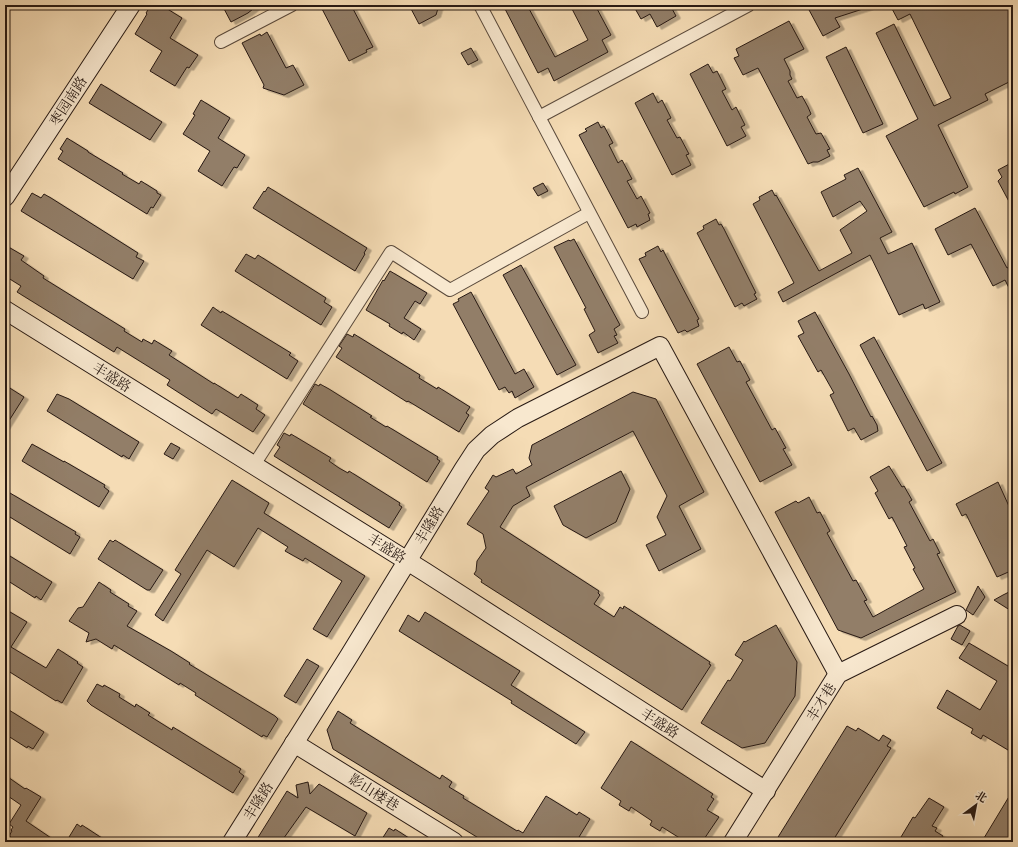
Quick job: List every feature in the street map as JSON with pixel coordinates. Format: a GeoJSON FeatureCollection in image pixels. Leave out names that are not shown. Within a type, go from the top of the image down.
{"type":"FeatureCollection","features":[{"type":"Feature","properties":{"kind":"street","name":"枣园南路"},"geometry":{"type":"LineString","coordinates":[[5,197],[131,5]]}},
{"type":"Feature","properties":{"kind":"street"},"geometry":{"type":"LineString","coordinates":[[221,42],[292,5]]}},
{"type":"Feature","properties":{"kind":"street"},"geometry":{"type":"LineString","coordinates":[[480,5],[642,312]]}},
{"type":"Feature","properties":{"kind":"street"},"geometry":{"type":"LineString","coordinates":[[539,117],[749,5]]}},
{"type":"Feature","properties":{"kind":"street"},"geometry":{"type":"LineString","coordinates":[[254,465],[391,252],[450,290],[589,213]]}},
{"type":"Feature","properties":{"kind":"street","name":"丰盛路"},"geometry":{"type":"LineString","coordinates":[[5,310],[407,561],[766,790]]}},
{"type":"Feature","properties":{"kind":"street","name":"丰隆路"},"geometry":{"type":"LineString","coordinates":[[232,842],[462,470],[476,450],[492,435],[518,418],[660,346],[838,674]]}},
{"type":"Feature","properties":{"kind":"street","name":"丰才巷"},"geometry":{"type":"LineString","coordinates":[[733,842],[838,674],[957,615]]}},
{"type":"Feature","properties":{"kind":"street","name":"影山楼巷"},"geometry":{"type":"LineString","coordinates":[[294,743],[454,842]]}},
{"type":"Feature","properties":{"kind":"building"},"geometry":{"type":"Polygon","coordinates":[[[151,5],[161,5],[182,18],[170,38],[198,55],[189,68],[187,67],[175,86],[150,71],[162,51],[135,34],[151,5]]]}},
{"type":"Feature","properties":{"kind":"building"},"geometry":{"type":"Polygon","coordinates":[[[222,5],[258,5],[248,13],[231,22],[222,5]]]}},
{"type":"Feature","properties":{"kind":"building"},"geometry":{"type":"Polygon","coordinates":[[[320,5],[351,5],[373,47],[366,50],[367,52],[349,61],[320,5]]]}},
{"type":"Feature","properties":{"kind":"building"},"geometry":{"type":"Polygon","coordinates":[[[409,5],[439,5],[436,15],[419,24],[409,5]]]}},
{"type":"Feature","properties":{"kind":"building"},"geometry":{"type":"Polygon","coordinates":[[[503,5],[527,5],[555,57],[588,40],[570,5],[595,5],[611,35],[602,40],[608,52],[554,81],[548,68],[538,73],[503,5]]]}},
{"type":"Feature","properties":{"kind":"building"},"geometry":{"type":"Polygon","coordinates":[[[633,5],[670,5],[676,16],[657,27],[650,14],[641,19],[633,5]]]}},
{"type":"Feature","properties":{"kind":"building"},"geometry":{"type":"Polygon","coordinates":[[[813,5],[869,5],[869,7],[835,18],[840,27],[823,36],[808,8],[813,5]]]}},
{"type":"Feature","properties":{"kind":"building"},"geometry":{"type":"Polygon","coordinates":[[[890,5],[1013,5],[1013,80],[985,94],[988,100],[938,125],[968,187],[955,194],[954,192],[924,207],[886,136],[918,119],[876,33],[894,24],[934,106],[951,98],[910,14],[898,20],[890,5]]]}},
{"type":"Feature","properties":{"kind":"building"},"geometry":{"type":"Polygon","coordinates":[[[789,21],[804,49],[784,59],[792,79],[788,81],[797,98],[802,96],[808,107],[811,114],[807,117],[816,134],[821,133],[830,149],[827,150],[830,156],[818,162],[808,164],[758,68],[743,75],[734,58],[739,56],[736,49],[789,21]]]}},
{"type":"Feature","properties":{"kind":"building"},"geometry":{"type":"Polygon","coordinates":[[[267,32],[286,68],[293,65],[304,85],[284,95],[263,88],[264,85],[242,43],[260,34],[261,36],[267,32]]]}},
{"type":"Feature","properties":{"kind":"building"},"geometry":{"type":"Polygon","coordinates":[[[846,47],[883,124],[863,133],[826,57],[846,47]]]}},
{"type":"Feature","properties":{"kind":"building"},"geometry":{"type":"Polygon","coordinates":[[[471,48],[478,60],[468,65],[461,53],[471,48]]]}},
{"type":"Feature","properties":{"kind":"building"},"geometry":{"type":"Polygon","coordinates":[[[708,64],[713,73],[717,71],[726,89],[722,91],[732,110],[736,107],[745,125],[741,127],[746,136],[727,146],[690,74],[708,64]]]}},
{"type":"Feature","properties":{"kind":"building"},"geometry":{"type":"Polygon","coordinates":[[[101,84],[162,122],[150,140],[89,103],[101,84]]]}},
{"type":"Feature","properties":{"kind":"building"},"geometry":{"type":"Polygon","coordinates":[[[653,93],[658,103],[662,100],[671,118],[667,120],[677,138],[680,137],[689,154],[686,155],[691,165],[672,175],[635,103],[653,93]]]}},
{"type":"Feature","properties":{"kind":"building"},"geometry":{"type":"Polygon","coordinates":[[[201,100],[230,118],[218,138],[245,155],[237,168],[234,167],[222,186],[198,171],[210,151],[183,134],[195,115],[193,114],[201,100]]]}},
{"type":"Feature","properties":{"kind":"building"},"geometry":{"type":"Polygon","coordinates":[[[598,122],[601,128],[604,126],[613,143],[609,145],[618,163],[622,160],[632,179],[627,181],[637,199],[641,196],[650,213],[648,214],[650,220],[637,227],[636,224],[628,228],[579,135],[587,131],[585,129],[598,122]]]}},
{"type":"Feature","properties":{"kind":"building"},"geometry":{"type":"Polygon","coordinates":[[[67,138],[123,173],[122,174],[139,184],[141,181],[157,191],[157,193],[161,195],[153,208],[151,207],[147,214],[58,159],[63,151],[60,149],[67,138]]]}},
{"type":"Feature","properties":{"kind":"building"},"geometry":{"type":"Polygon","coordinates":[[[1013,162],[1013,209],[998,181],[1002,177],[998,170],[1013,162]]]}},
{"type":"Feature","properties":{"kind":"building"},"geometry":{"type":"Polygon","coordinates":[[[858,168],[892,232],[880,238],[888,254],[912,243],[940,302],[925,309],[923,304],[899,315],[870,255],[783,302],[778,292],[794,283],[753,204],[760,200],[759,197],[772,190],[819,271],[852,253],[840,230],[867,211],[860,201],[833,217],[821,192],[846,179],[844,175],[858,168]]]}},
{"type":"Feature","properties":{"kind":"building"},"geometry":{"type":"Polygon","coordinates":[[[543,183],[548,191],[538,196],[533,188],[543,183]]]}},
{"type":"Feature","properties":{"kind":"building"},"geometry":{"type":"Polygon","coordinates":[[[268,187],[367,248],[355,271],[253,208],[268,187]]]}},
{"type":"Feature","properties":{"kind":"building"},"geometry":{"type":"Polygon","coordinates":[[[32,193],[41,198],[44,194],[138,253],[136,257],[144,261],[133,279],[21,211],[32,193]]]}},
{"type":"Feature","properties":{"kind":"building"},"geometry":{"type":"Polygon","coordinates":[[[975,208],[1007,268],[1013,265],[1013,296],[1005,280],[993,286],[971,244],[948,255],[935,229],[975,208]]]}},
{"type":"Feature","properties":{"kind":"building"},"geometry":{"type":"Polygon","coordinates":[[[716,219],[719,225],[721,224],[724,229],[756,293],[754,294],[757,299],[744,306],[742,303],[735,307],[697,233],[704,229],[703,226],[716,219]]]}},
{"type":"Feature","properties":{"kind":"building"},"geometry":{"type":"Polygon","coordinates":[[[574,239],[620,325],[614,329],[617,335],[614,336],[618,343],[598,353],[589,335],[595,331],[584,309],[586,308],[554,247],[574,239]]]}},
{"type":"Feature","properties":{"kind":"building"},"geometry":{"type":"Polygon","coordinates":[[[5,245],[24,256],[21,260],[44,276],[43,278],[125,329],[124,331],[142,342],[143,339],[152,344],[154,340],[172,351],[169,355],[214,384],[238,398],[241,394],[258,405],[256,409],[265,415],[253,432],[216,409],[212,414],[167,385],[170,380],[117,347],[114,352],[17,292],[21,286],[5,276],[5,245]]]}},
{"type":"Feature","properties":{"kind":"building"},"geometry":{"type":"Polygon","coordinates":[[[658,246],[661,252],[663,250],[699,319],[697,320],[699,326],[687,332],[685,330],[678,333],[639,259],[646,256],[645,253],[658,246]]]}},
{"type":"Feature","properties":{"kind":"building"},"geometry":{"type":"Polygon","coordinates":[[[246,254],[255,259],[258,255],[326,298],[324,302],[332,307],[321,325],[235,271],[246,254]]]}},
{"type":"Feature","properties":{"kind":"building"},"geometry":{"type":"Polygon","coordinates":[[[521,265],[576,365],[557,375],[503,275],[521,265]]]}},
{"type":"Feature","properties":{"kind":"building"},"geometry":{"type":"Polygon","coordinates":[[[390,271],[427,293],[420,304],[415,301],[404,318],[421,329],[414,340],[403,332],[402,334],[389,326],[390,324],[366,310],[383,280],[384,281],[390,271]]]}},
{"type":"Feature","properties":{"kind":"building"},"geometry":{"type":"Polygon","coordinates":[[[471,292],[515,374],[524,369],[534,387],[515,398],[512,391],[509,393],[505,387],[499,390],[453,304],[459,301],[458,299],[471,292]]]}},
{"type":"Feature","properties":{"kind":"building"},"geometry":{"type":"Polygon","coordinates":[[[213,307],[291,353],[289,355],[298,361],[287,379],[201,325],[213,307]]]}},
{"type":"Feature","properties":{"kind":"building"},"geometry":{"type":"Polygon","coordinates":[[[815,312],[871,417],[872,416],[877,425],[878,431],[861,440],[854,428],[848,431],[830,395],[834,393],[821,370],[818,372],[798,336],[804,333],[798,321],[815,312]]]}},
{"type":"Feature","properties":{"kind":"building"},"geometry":{"type":"Polygon","coordinates":[[[347,334],[353,337],[354,334],[420,375],[419,378],[437,389],[438,387],[470,407],[466,413],[469,415],[459,432],[408,401],[407,402],[336,357],[342,348],[339,346],[347,334]]]}},
{"type":"Feature","properties":{"kind":"building"},"geometry":{"type":"Polygon","coordinates":[[[874,337],[942,463],[927,471],[860,345],[874,337]]]}},
{"type":"Feature","properties":{"kind":"building"},"geometry":{"type":"Polygon","coordinates":[[[729,347],[737,362],[740,361],[750,380],[746,382],[772,430],[775,428],[786,448],[783,449],[792,465],[760,482],[697,364],[729,347]]]}},
{"type":"Feature","properties":{"kind":"building"},"geometry":{"type":"Polygon","coordinates":[[[315,384],[319,386],[320,384],[329,389],[372,416],[370,417],[386,427],[387,426],[438,457],[437,459],[440,461],[427,482],[303,404],[315,384]]]}},
{"type":"Feature","properties":{"kind":"building"},"geometry":{"type":"Polygon","coordinates":[[[5,385],[24,397],[5,427],[5,385]]]}},
{"type":"Feature","properties":{"kind":"building"},"geometry":{"type":"Polygon","coordinates":[[[633,392],[656,399],[704,492],[679,506],[701,549],[659,571],[646,545],[666,535],[657,517],[667,496],[633,431],[526,487],[530,496],[513,506],[500,527],[599,591],[598,593],[600,595],[594,604],[614,617],[620,607],[623,609],[624,606],[710,662],[709,664],[711,665],[682,710],[481,582],[482,580],[474,574],[476,571],[477,561],[486,548],[483,534],[467,524],[489,491],[485,488],[493,475],[496,477],[513,469],[516,474],[532,465],[529,458],[532,445],[633,392]]]}},
{"type":"Feature","properties":{"kind":"building"},"geometry":{"type":"Polygon","coordinates":[[[57,394],[69,399],[139,442],[129,459],[123,455],[122,457],[47,411],[57,394]]]}},
{"type":"Feature","properties":{"kind":"building"},"geometry":{"type":"Polygon","coordinates":[[[284,433],[290,436],[291,434],[331,458],[329,461],[339,468],[348,473],[349,471],[400,503],[399,505],[402,507],[389,528],[274,456],[280,447],[277,445],[284,433]]]}},
{"type":"Feature","properties":{"kind":"building"},"geometry":{"type":"Polygon","coordinates":[[[171,443],[180,448],[173,459],[164,454],[171,443]]]}},
{"type":"Feature","properties":{"kind":"building"},"geometry":{"type":"Polygon","coordinates":[[[32,444],[105,485],[104,487],[109,491],[99,507],[22,461],[32,444]]]}},
{"type":"Feature","properties":{"kind":"building"},"geometry":{"type":"Polygon","coordinates":[[[889,466],[902,487],[904,486],[912,500],[909,502],[930,541],[933,539],[940,553],[937,554],[956,592],[861,638],[838,630],[775,512],[796,501],[798,503],[809,497],[817,513],[820,512],[830,531],[827,533],[853,581],[856,580],[867,600],[864,601],[873,617],[924,589],[913,569],[915,568],[904,547],[907,546],[892,517],[889,519],[875,493],[878,491],[870,477],[889,466]]]}},
{"type":"Feature","properties":{"kind":"building"},"geometry":{"type":"Polygon","coordinates":[[[621,471],[630,489],[616,522],[586,538],[563,525],[554,506],[621,471]]]}},
{"type":"Feature","properties":{"kind":"building"},"geometry":{"type":"Polygon","coordinates":[[[232,480],[269,503],[264,513],[365,576],[327,637],[313,629],[342,581],[305,558],[303,561],[285,551],[288,547],[258,528],[234,567],[207,550],[163,621],[155,615],[181,574],[175,570],[232,480]]]}},
{"type":"Feature","properties":{"kind":"building"},"geometry":{"type":"Polygon","coordinates":[[[998,482],[1013,515],[1013,570],[997,577],[966,514],[962,516],[956,504],[998,482]]]}},
{"type":"Feature","properties":{"kind":"building"},"geometry":{"type":"Polygon","coordinates":[[[5,491],[76,532],[75,534],[80,537],[70,554],[5,514],[5,491]]]}},
{"type":"Feature","properties":{"kind":"building"},"geometry":{"type":"Polygon","coordinates":[[[110,540],[113,542],[115,540],[163,570],[150,590],[147,590],[98,559],[110,540]]]}},
{"type":"Feature","properties":{"kind":"building"},"geometry":{"type":"Polygon","coordinates":[[[5,553],[52,582],[41,600],[36,596],[35,598],[5,579],[5,553]]]}},
{"type":"Feature","properties":{"kind":"building"},"geometry":{"type":"Polygon","coordinates":[[[99,582],[111,590],[110,592],[129,604],[128,606],[137,611],[127,626],[171,651],[190,663],[189,664],[275,716],[278,719],[267,737],[263,735],[262,737],[195,695],[196,693],[180,683],[179,685],[114,645],[112,649],[96,639],[86,642],[89,633],[69,621],[78,608],[83,607],[99,582]]]}},
{"type":"Feature","properties":{"kind":"building"},"geometry":{"type":"Polygon","coordinates":[[[978,586],[985,597],[973,615],[966,610],[978,586]]]}},
{"type":"Feature","properties":{"kind":"building"},"geometry":{"type":"Polygon","coordinates":[[[1013,590],[1013,612],[994,600],[1013,590]]]}},
{"type":"Feature","properties":{"kind":"building"},"geometry":{"type":"Polygon","coordinates":[[[5,609],[27,622],[11,647],[46,668],[58,649],[83,667],[62,703],[57,700],[56,701],[5,669],[5,609]]]}},
{"type":"Feature","properties":{"kind":"building"},"geometry":{"type":"Polygon","coordinates":[[[425,612],[520,671],[511,685],[585,732],[576,744],[511,703],[512,701],[399,631],[408,615],[419,622],[425,612]]]}},
{"type":"Feature","properties":{"kind":"building"},"geometry":{"type":"Polygon","coordinates":[[[776,625],[797,662],[795,696],[765,743],[742,748],[701,723],[728,680],[730,681],[743,660],[735,655],[744,641],[745,642],[776,625]]]}},
{"type":"Feature","properties":{"kind":"building"},"geometry":{"type":"Polygon","coordinates":[[[960,625],[970,631],[962,645],[951,639],[960,625]]]}},
{"type":"Feature","properties":{"kind":"building"},"geometry":{"type":"Polygon","coordinates":[[[969,643],[1013,669],[1013,753],[983,735],[981,739],[971,733],[973,729],[937,708],[947,690],[980,710],[997,681],[959,658],[969,643]]]}},
{"type":"Feature","properties":{"kind":"building"},"geometry":{"type":"Polygon","coordinates":[[[307,659],[319,666],[296,703],[284,696],[307,659]]]}},
{"type":"Feature","properties":{"kind":"building"},"geometry":{"type":"Polygon","coordinates":[[[97,684],[103,687],[104,685],[120,694],[119,697],[135,707],[136,704],[150,713],[148,715],[172,730],[173,727],[241,769],[239,772],[244,776],[233,793],[91,705],[87,701],[97,684]]]}},
{"type":"Feature","properties":{"kind":"building"},"geometry":{"type":"Polygon","coordinates":[[[9,710],[44,732],[33,749],[28,746],[27,748],[5,734],[5,716],[9,710]]]}},
{"type":"Feature","properties":{"kind":"building"},"geometry":{"type":"Polygon","coordinates":[[[338,711],[352,720],[350,723],[440,779],[442,775],[452,782],[449,787],[464,796],[463,798],[517,831],[518,830],[523,833],[546,796],[577,815],[579,812],[590,819],[576,842],[485,842],[333,749],[327,730],[338,711]]]}},
{"type":"Feature","properties":{"kind":"building"},"geometry":{"type":"Polygon","coordinates":[[[847,726],[856,731],[858,728],[879,741],[883,735],[891,740],[887,746],[891,748],[832,842],[775,842],[847,726]]]}},
{"type":"Feature","properties":{"kind":"building"},"geometry":{"type":"Polygon","coordinates":[[[631,741],[713,794],[711,797],[714,799],[707,810],[719,817],[702,842],[686,842],[662,827],[660,831],[650,825],[652,821],[631,807],[629,811],[619,805],[621,801],[601,788],[631,741]]]}},
{"type":"Feature","properties":{"kind":"building"},"geometry":{"type":"Polygon","coordinates":[[[5,775],[25,789],[26,788],[41,797],[26,821],[57,842],[19,842],[9,836],[13,827],[9,824],[21,805],[5,794],[5,775]]]}},
{"type":"Feature","properties":{"kind":"building"},"geometry":{"type":"Polygon","coordinates":[[[308,782],[310,794],[319,784],[367,813],[355,836],[306,807],[281,842],[262,842],[257,839],[287,791],[298,798],[296,785],[308,782]]]}},
{"type":"Feature","properties":{"kind":"building"},"geometry":{"type":"Polygon","coordinates":[[[1013,790],[1013,842],[991,842],[984,838],[1013,790]]]}},
{"type":"Feature","properties":{"kind":"building"},"geometry":{"type":"Polygon","coordinates":[[[929,798],[944,807],[932,826],[937,828],[935,831],[943,836],[940,842],[898,842],[913,817],[915,818],[929,798]]]}},
{"type":"Feature","properties":{"kind":"building"},"geometry":{"type":"Polygon","coordinates":[[[77,824],[81,827],[82,825],[108,842],[66,842],[77,824]]]}},
{"type":"Feature","properties":{"kind":"building"},"geometry":{"type":"Polygon","coordinates":[[[389,828],[394,831],[395,829],[415,842],[380,842],[389,828]]]}}]}
